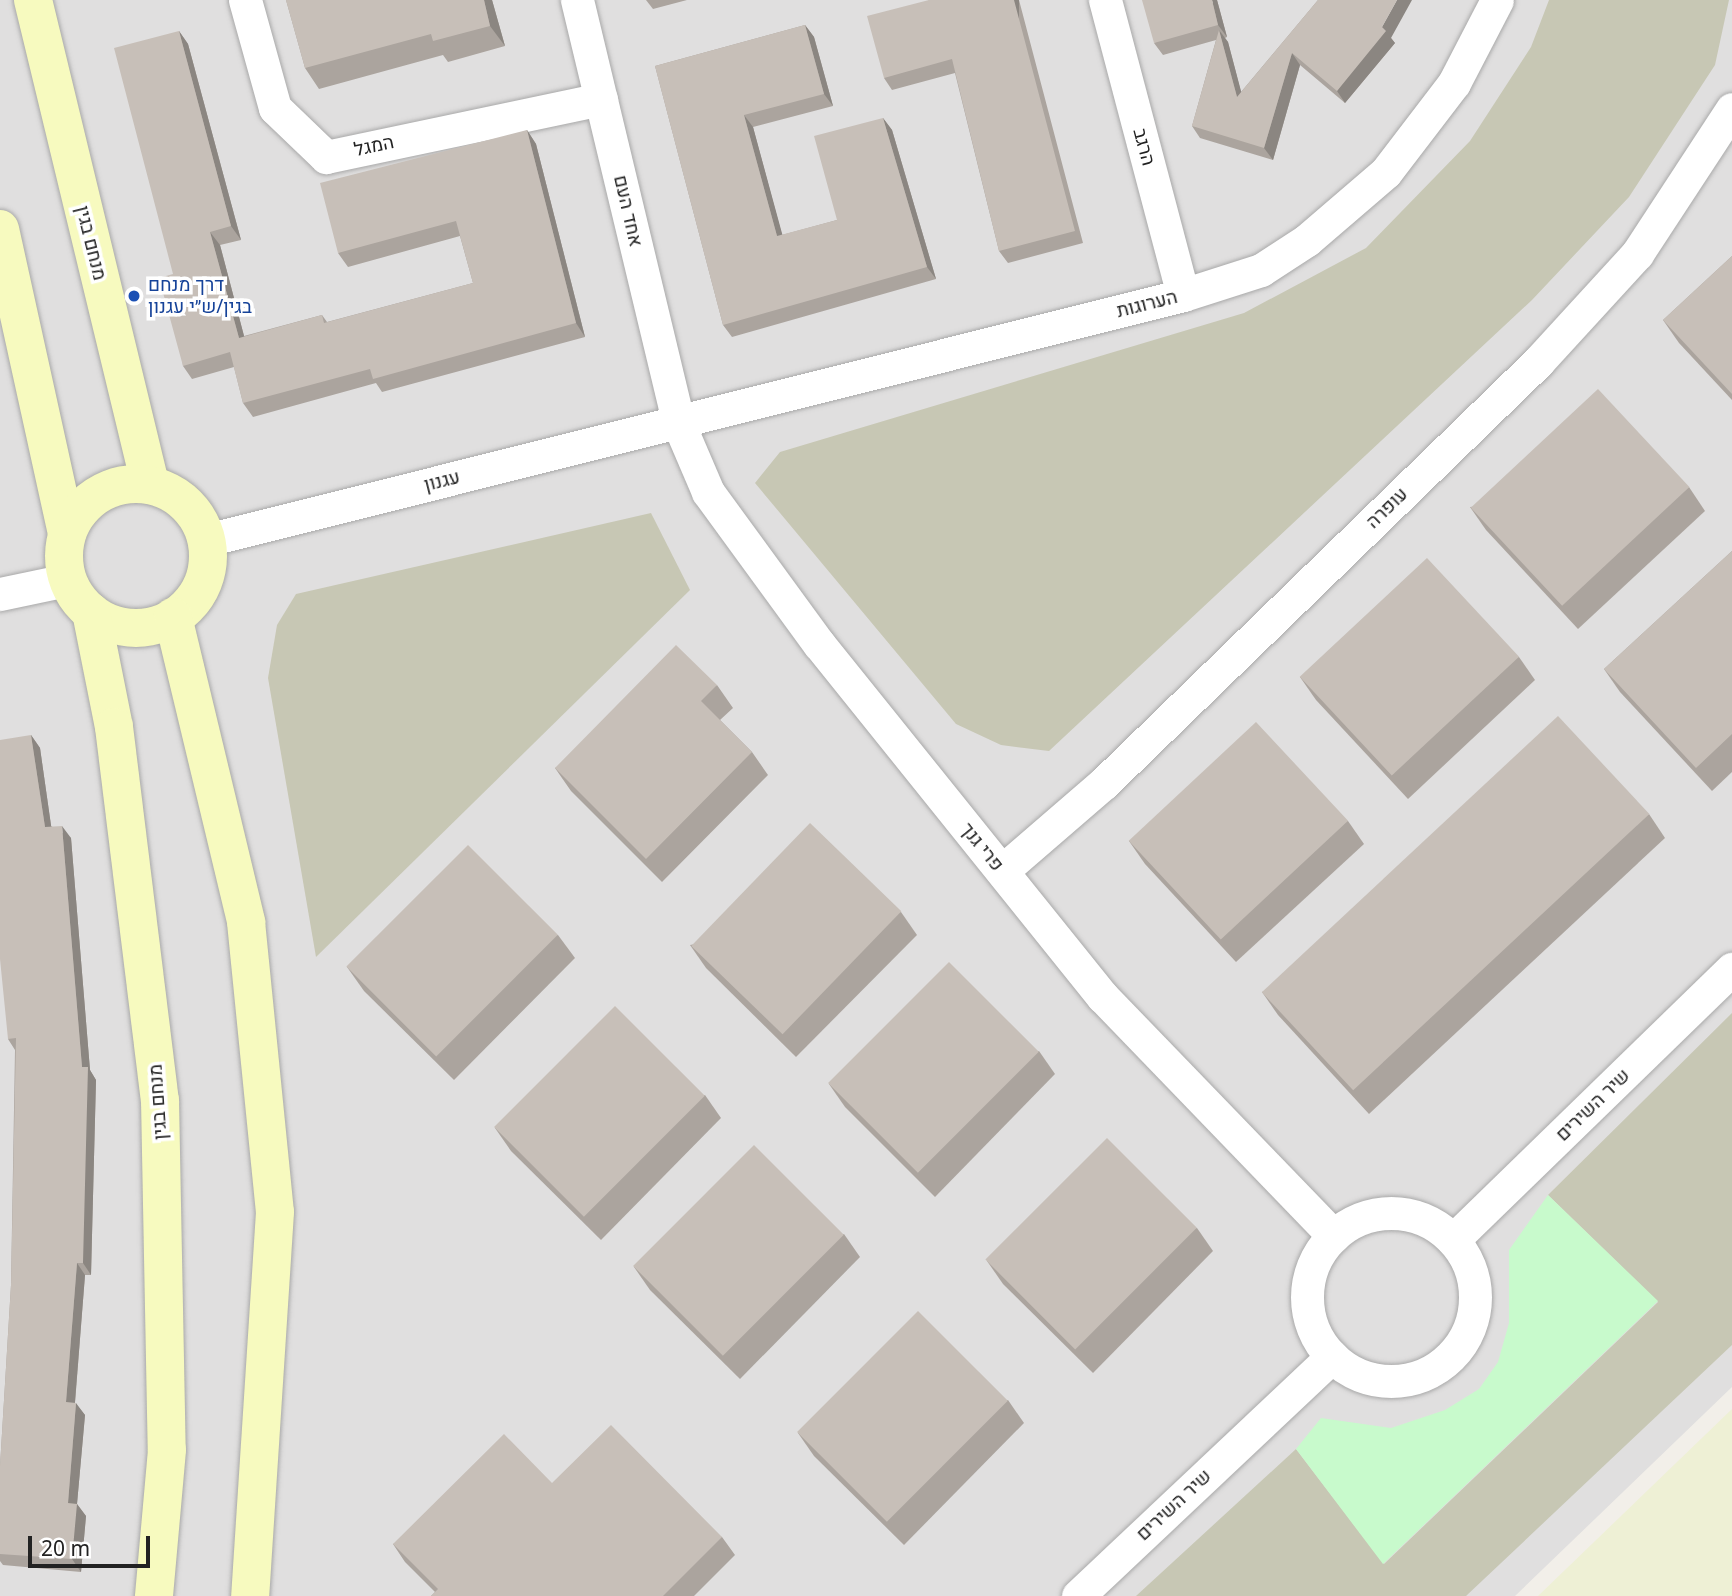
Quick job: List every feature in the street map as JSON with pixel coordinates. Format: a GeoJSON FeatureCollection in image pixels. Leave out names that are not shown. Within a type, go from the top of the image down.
{"type":"FeatureCollection","features":[{"type":"Feature","properties":{"kind":"main road","name":"מנחם בגין"},"geometry":{"type":"LineString","coordinates":[[33,0],[150,485]]}},
{"type":"Feature","properties":{"kind":"main road"},"geometry":{"type":"LineString","coordinates":[[0,229],[67,533],[67,580],[90,612],[119,627],[143,628],[173,617],[201,588],[207,540],[183,500],[150,485],[116,486],[94,496],[67,533]]}},
{"type":"Feature","properties":{"kind":"main road","name":"מנחם בגין"},"geometry":{"type":"LineString","coordinates":[[90,612],[114,727],[160,1100],[167,1450],[154,1596]]}},
{"type":"Feature","properties":{"kind":"main road"},"geometry":{"type":"LineString","coordinates":[[173,617],[246,922],[275,1212],[250,1596]]}},
{"type":"Feature","properties":{"kind":"street","name":"המגל"},"geometry":{"type":"LineString","coordinates":[[245,0],[275,108],[326,157],[601,99]]}},
{"type":"Feature","properties":{"kind":"street","name":"אחד העם"},"geometry":{"type":"LineString","coordinates":[[577,0],[678,422]]}},
{"type":"Feature","properties":{"kind":"street","name":"הרגב"},"geometry":{"type":"LineString","coordinates":[[1105,0],[1183,295]]}},
{"type":"Feature","properties":{"kind":"street","name":"הערוגות"},"geometry":{"type":"LineString","coordinates":[[678,422],[1183,295],[1261,270],[1307,240],[1386,172],[1454,83],[1497,0]]}},
{"type":"Feature","properties":{"kind":"street","name":"עופרה"},"geometry":{"type":"LineString","coordinates":[[1002,871],[1104,783],[1538,362],[1637,254],[1732,109]]}},
{"type":"Feature","properties":{"kind":"street","name":"עגנון"},"geometry":{"type":"LineString","coordinates":[[207,540],[678,422]]}},
{"type":"Feature","properties":{"kind":"street","name":"פרי גנך"},"geometry":{"type":"LineString","coordinates":[[678,422],[708,492],[819,644],[1002,871],[1185,1087],[1334,1236]]}},
{"type":"Feature","properties":{"kind":"street"},"geometry":{"type":"LineString","coordinates":[[0,594],[67,580]]}},
{"type":"Feature","properties":{"kind":"street","name":"שיר השירים"},"geometry":{"type":"LineString","coordinates":[[1453,1240],[1732,969]]}},
{"type":"Feature","properties":{"kind":"street"},"geometry":{"type":"LineString","coordinates":[[1381,1213],[1411,1214],[1453,1240],[1472,1273],[1476,1295],[1457,1350],[1435,1370],[1407,1381],[1368,1379],[1332,1357],[1320,1345],[1306,1302],[1309,1272],[1334,1236],[1381,1213]]}},
{"type":"Feature","properties":{"kind":"street","name":"שיר השירים"},"geometry":{"type":"LineString","coordinates":[[1078,1596],[1332,1357]]}},
{"type":"Feature","properties":{"kind":"shaded area"},"geometry":{"type":"Polygon","coordinates":[[[0,0],[1732,0],[1732,1387],[1515,1596],[0,1596],[0,0]]]}},
{"type":"Feature","properties":{"kind":"shaded area"},"geometry":{"type":"Polygon","coordinates":[[[1549,0],[1729,0],[1715,65],[1629,197],[1532,300],[1049,751],[1001,745],[956,724],[755,483],[780,452],[1244,313],[1366,248],[1470,141],[1531,47],[1549,0]]]}},
{"type":"Feature","properties":{"kind":"shaded area"},"geometry":{"type":"Polygon","coordinates":[[[651,513],[690,590],[316,957],[268,678],[277,625],[296,594],[651,513]]]}},
{"type":"Feature","properties":{"kind":"shaded area"},"geometry":{"type":"Polygon","coordinates":[[[1732,1013],[1732,1345],[1466,1596],[1136,1596],[1296,1449],[1384,1564],[1658,1302],[1548,1195],[1732,1013]]]}},
{"type":"Feature","properties":{"kind":"shaded area"},"geometry":{"type":"Polygon","coordinates":[[[1732,1409],[1732,1596],[1538,1596],[1732,1409]]]}},
{"type":"Feature","properties":{"kind":"green space"},"geometry":{"type":"Polygon","coordinates":[[[1548,1195],[1658,1301],[1383,1564],[1296,1449],[1321,1418],[1391,1428],[1445,1410],[1479,1389],[1498,1362],[1509,1323],[1509,1250],[1548,1195]]]}},
{"type":"Feature","properties":{"kind":"building"},"geometry":{"type":"Polygon","coordinates":[[[286,0],[484,0],[490,26],[433,41],[431,34],[305,68],[286,0]]]}},
{"type":"Feature","properties":{"kind":"building"},"geometry":{"type":"Polygon","coordinates":[[[929,0],[1014,0],[1075,231],[999,251],[952,59],[884,78],[867,16],[929,0]]]}},
{"type":"Feature","properties":{"kind":"building"},"geometry":{"type":"Polygon","coordinates":[[[1142,0],[1212,0],[1218,25],[1154,43],[1142,0]]]}},
{"type":"Feature","properties":{"kind":"building"},"geometry":{"type":"Polygon","coordinates":[[[1318,0],[1397,0],[1382,27],[1386,31],[1337,91],[1292,53],[1264,148],[1192,126],[1219,30],[1237,97],[1318,0]]]}},
{"type":"Feature","properties":{"kind":"building"},"geometry":{"type":"Polygon","coordinates":[[[805,25],[824,94],[744,115],[777,236],[837,220],[814,136],[883,118],[927,267],[723,325],[655,66],[805,25]]]}},
{"type":"Feature","properties":{"kind":"building"},"geometry":{"type":"Polygon","coordinates":[[[179,31],[231,226],[210,232],[239,338],[322,315],[324,323],[473,283],[456,221],[338,253],[320,183],[527,130],[576,323],[373,379],[370,369],[243,403],[230,352],[183,366],[159,278],[173,274],[114,48],[179,31]]]}},
{"type":"Feature","properties":{"kind":"building"},"geometry":{"type":"Polygon","coordinates":[[[1732,256],[1732,394],[1663,320],[1732,256]]]}},
{"type":"Feature","properties":{"kind":"building"},"geometry":{"type":"Polygon","coordinates":[[[1598,389],[1689,487],[1562,606],[1471,508],[1598,389]]]}},
{"type":"Feature","properties":{"kind":"building"},"geometry":{"type":"Polygon","coordinates":[[[1732,551],[1732,734],[1696,768],[1604,669],[1732,551]]]}},
{"type":"Feature","properties":{"kind":"building"},"geometry":{"type":"Polygon","coordinates":[[[1427,558],[1519,657],[1392,775],[1300,677],[1427,558]]]}},
{"type":"Feature","properties":{"kind":"building"},"geometry":{"type":"Polygon","coordinates":[[[676,645],[717,685],[701,701],[752,752],[646,859],[555,768],[676,645]]]}},
{"type":"Feature","properties":{"kind":"building"},"geometry":{"type":"Polygon","coordinates":[[[1558,716],[1649,814],[1353,1090],[1262,992],[1558,716]]]}},
{"type":"Feature","properties":{"kind":"building"},"geometry":{"type":"Polygon","coordinates":[[[1256,722],[1348,821],[1221,939],[1129,841],[1256,722]]]}},
{"type":"Feature","properties":{"kind":"building"},"geometry":{"type":"Polygon","coordinates":[[[31,735],[45,827],[62,826],[82,1067],[88,1067],[83,1263],[77,1263],[66,1402],[76,1403],[68,1503],[77,1504],[72,1559],[0,1554],[0,1466],[11,1285],[16,1038],[8,1039],[0,959],[0,740],[31,735]]]}},
{"type":"Feature","properties":{"kind":"building"},"geometry":{"type":"Polygon","coordinates":[[[810,823],[901,911],[783,1034],[691,946],[810,823]]]}},
{"type":"Feature","properties":{"kind":"building"},"geometry":{"type":"Polygon","coordinates":[[[468,845],[558,935],[436,1056],[346,967],[468,845]]]}},
{"type":"Feature","properties":{"kind":"building"},"geometry":{"type":"Polygon","coordinates":[[[949,962],[1039,1052],[918,1173],[828,1083],[949,962]]]}},
{"type":"Feature","properties":{"kind":"building"},"geometry":{"type":"Polygon","coordinates":[[[615,1006],[705,1096],[584,1217],[494,1127],[615,1006]]]}},
{"type":"Feature","properties":{"kind":"building"},"geometry":{"type":"Polygon","coordinates":[[[1107,1138],[1197,1228],[1075,1349],[985,1260],[1107,1138]]]}},
{"type":"Feature","properties":{"kind":"building"},"geometry":{"type":"Polygon","coordinates":[[[754,1145],[844,1235],[723,1356],[633,1266],[754,1145]]]}},
{"type":"Feature","properties":{"kind":"building"},"geometry":{"type":"Polygon","coordinates":[[[918,1311],[1008,1401],[887,1522],[797,1432],[918,1311]]]}},
{"type":"Feature","properties":{"kind":"building"},"geometry":{"type":"Polygon","coordinates":[[[611,1425],[722,1537],[663,1596],[431,1596],[438,1589],[393,1544],[504,1434],[552,1483],[611,1425]]]}},
{"type":"Feature","properties":{"kind":"place","name":"דרך מנחם בגין/ש״י עגנון"},"geometry":{"type":"Point","coordinates":[134,296]}}]}
